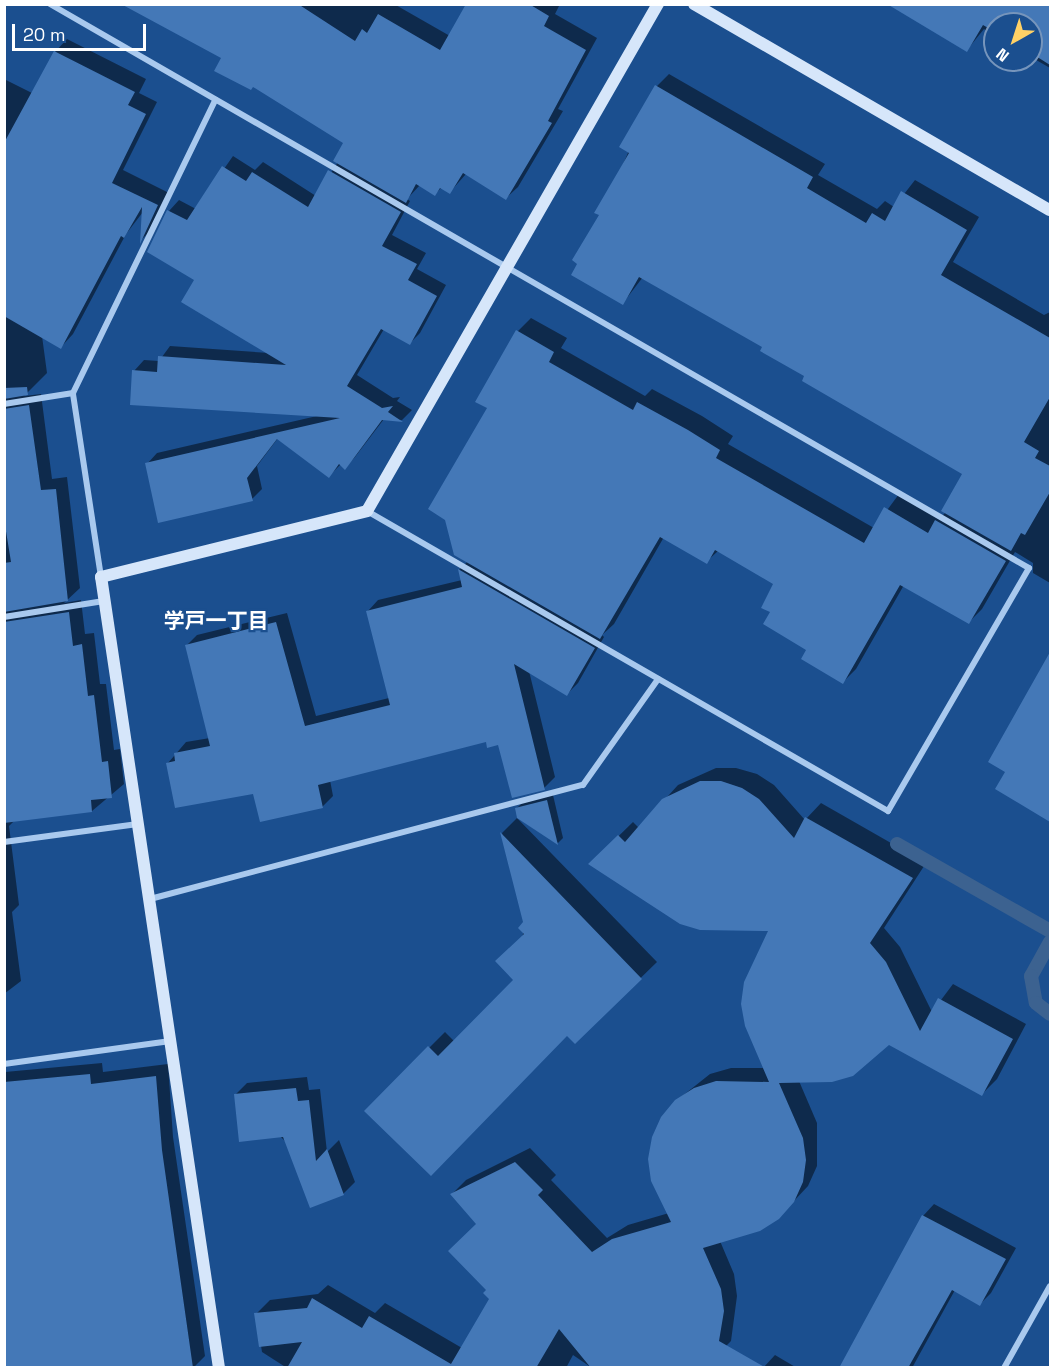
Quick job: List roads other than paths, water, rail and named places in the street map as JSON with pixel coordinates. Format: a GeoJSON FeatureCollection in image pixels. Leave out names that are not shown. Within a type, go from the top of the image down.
{"type":"FeatureCollection","features":[{"type":"Feature","properties":{"kind":"street"},"geometry":{"type":"LineString","coordinates":[[50,4],[1029,568],[888,811],[367,511],[101,578]]}},
{"type":"Feature","properties":{"kind":"street"},"geometry":{"type":"LineString","coordinates":[[367,511],[658,4]]}},
{"type":"Feature","properties":{"kind":"street"},"geometry":{"type":"LineString","coordinates":[[693,4],[1050,210]]}},
{"type":"Feature","properties":{"kind":"street"},"geometry":{"type":"LineString","coordinates":[[215,100],[73,393],[220,1367]]}},
{"type":"Feature","properties":{"kind":"street"},"geometry":{"type":"LineString","coordinates":[[4,405],[73,393]]}},
{"type":"Feature","properties":{"kind":"street"},"geometry":{"type":"LineString","coordinates":[[4,617],[104,601]]}},
{"type":"Feature","properties":{"kind":"street"},"geometry":{"type":"LineString","coordinates":[[149,899],[583,785],[658,679]]}},
{"type":"Feature","properties":{"kind":"street"},"geometry":{"type":"LineString","coordinates":[[4,842],[138,824]]}},
{"type":"Feature","properties":{"kind":"street"},"geometry":{"type":"LineString","coordinates":[[4,1064],[170,1041]]}},
{"type":"Feature","properties":{"kind":"street"},"geometry":{"type":"LineString","coordinates":[[1004,1368],[1050,1286]]}},
{"type":"Feature","properties":{"kind":"waterway"},"geometry":{"type":"LineString","coordinates":[[897,844],[1050,931]]}},
{"type":"Feature","properties":{"kind":"waterway"},"geometry":{"type":"LineString","coordinates":[[1050,942],[1031,976],[1036,1003],[1050,1014]]}},
{"type":"Feature","properties":{"kind":"district","name":"学戸一丁目"},"geometry":{"type":"Point","coordinates":[216,621]}}]}
